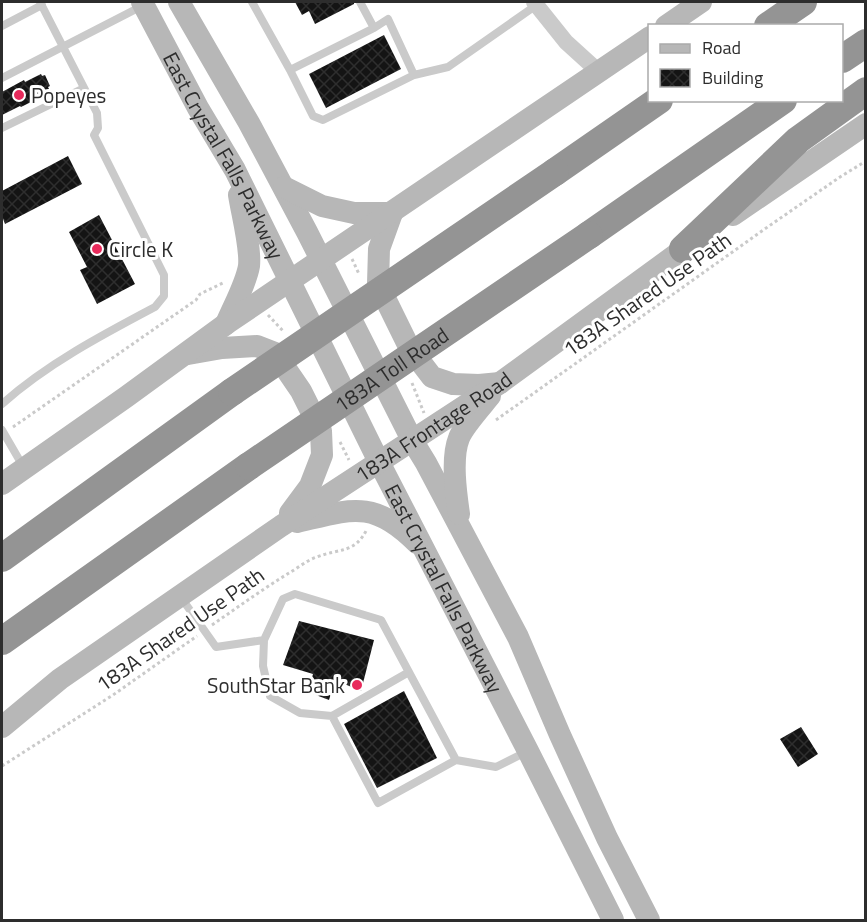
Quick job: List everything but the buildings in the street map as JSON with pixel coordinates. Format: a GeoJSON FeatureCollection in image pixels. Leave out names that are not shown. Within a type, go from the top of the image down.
{"type":"FeatureCollection","features":[{"type":"Feature","properties":{"kind":"highway"},"geometry":{"type":"LineString","coordinates":[[771,24],[803,2]]}},
{"type":"Feature","properties":{"kind":"highway"},"geometry":{"type":"LineString","coordinates":[[843,59],[866,43]]}},
{"type":"Feature","properties":{"kind":"highway"},"geometry":{"type":"LineString","coordinates":[[683,249],[798,140],[866,91]]}},
{"type":"Feature","properties":{"kind":"highway"},"geometry":{"type":"LineString","coordinates":[[2,558],[232,392],[656,102]]}},
{"type":"Feature","properties":{"kind":"highway","name":"183A Toll Road"},"geometry":{"type":"LineString","coordinates":[[2,641],[249,466],[780,102]]}},
{"type":"Feature","properties":{"kind":"main road","name":"East Crystal Falls Parkway"},"geometry":{"type":"LineString","coordinates":[[180,2],[284,187],[412,440],[518,637],[607,838],[649,921]]}},
{"type":"Feature","properties":{"kind":"main road"},"geometry":{"type":"LineString","coordinates":[[669,24],[701,2]]}},
{"type":"Feature","properties":{"kind":"main road","name":"East Crystal Falls Parkway"},"geometry":{"type":"LineString","coordinates":[[143,3],[198,108],[235,170],[379,462],[613,921]]}},
{"type":"Feature","properties":{"kind":"main road"},"geometry":{"type":"LineString","coordinates":[[2,484],[226,324],[648,38]]}},
{"type":"Feature","properties":{"kind":"main road","name":"183A Frontage Road"},"geometry":{"type":"LineString","coordinates":[[2,727],[60,679],[281,526],[500,383],[683,249],[866,124]]}},
{"type":"Feature","properties":{"kind":"main road"},"geometry":{"type":"LineString","coordinates":[[226,324],[249,265],[235,170]]}},
{"type":"Feature","properties":{"kind":"main road"},"geometry":{"type":"LineString","coordinates":[[284,187],[322,206],[354,213],[392,213]]}},
{"type":"Feature","properties":{"kind":"main road"},"geometry":{"type":"LineString","coordinates":[[392,213],[379,249],[378,284],[409,347],[432,377],[453,384],[500,383]]}},
{"type":"Feature","properties":{"kind":"main road"},"geometry":{"type":"LineString","coordinates":[[185,354],[222,348],[257,346],[275,353],[301,391],[321,431],[322,455],[310,486],[281,526]]}},
{"type":"Feature","properties":{"kind":"main road"},"geometry":{"type":"LineString","coordinates":[[460,526],[455,479],[459,438],[500,383]]}},
{"type":"Feature","properties":{"kind":"main road"},"geometry":{"type":"LineString","coordinates":[[281,526],[355,510],[372,512],[387,518],[403,529],[426,552]]}},
{"type":"Feature","properties":{"kind":"main road"},"geometry":{"type":"LineString","coordinates":[[528,751],[560,735]]}},
{"type":"Feature","properties":{"kind":"street"},"geometry":{"type":"LineString","coordinates":[[538,3],[567,42],[599,72]]}},
{"type":"Feature","properties":{"kind":"lane"},"geometry":{"type":"LineString","coordinates":[[252,2],[313,116],[323,120],[414,75],[448,67],[538,3]]}},
{"type":"Feature","properties":{"kind":"lane"},"geometry":{"type":"LineString","coordinates":[[360,2],[374,28]]}},
{"type":"Feature","properties":{"kind":"lane"},"geometry":{"type":"LineString","coordinates":[[2,26],[41,3],[97,113],[98,128],[94,135],[164,275],[164,296],[155,307],[79,349],[17,390],[2,404]]}},
{"type":"Feature","properties":{"kind":"lane"},"geometry":{"type":"LineString","coordinates":[[2,78],[143,3]]}},
{"type":"Feature","properties":{"kind":"lane"},"geometry":{"type":"LineString","coordinates":[[290,70],[388,19],[414,75]]}},
{"type":"Feature","properties":{"kind":"lane"},"geometry":{"type":"LineString","coordinates":[[2,128],[84,88]]}},
{"type":"Feature","properties":{"kind":"lane"},"geometry":{"type":"LineString","coordinates":[[3,432],[24,468]]}},
{"type":"Feature","properties":{"kind":"lane"},"geometry":{"type":"LineString","coordinates":[[409,672],[332,716],[300,713],[270,696],[263,666],[264,640],[283,599],[296,594],[381,620],[409,672],[456,760]]}},
{"type":"Feature","properties":{"kind":"lane"},"geometry":{"type":"LineString","coordinates":[[180,596],[216,647],[264,640]]}},
{"type":"Feature","properties":{"kind":"lane"},"geometry":{"type":"LineString","coordinates":[[332,716],[378,803],[456,760],[496,767],[528,751]]}},
{"type":"Feature","properties":{"kind":"path","name":"183A Shared Use Path"},"geometry":{"type":"LineString","coordinates":[[492,422],[769,226],[866,161]]}},
{"type":"Feature","properties":{"kind":"path"},"geometry":{"type":"LineString","coordinates":[[3,432],[196,300],[200,294],[232,278]]}},
{"type":"Feature","properties":{"kind":"path","name":"183A Shared Use Path"},"geometry":{"type":"LineString","coordinates":[[2,766],[112,694],[272,583],[317,557],[347,549],[358,543],[368,526]]}},
{"type":"Feature","properties":{"kind":"place","name":"Popeyes"},"geometry":{"type":"Point","coordinates":[19,95]}},
{"type":"Feature","properties":{"kind":"place","name":"Circle K"},"geometry":{"type":"Point","coordinates":[97,249]}},
{"type":"Feature","properties":{"kind":"place","name":"SouthStar Bank"},"geometry":{"type":"Point","coordinates":[357,685]}}]}
